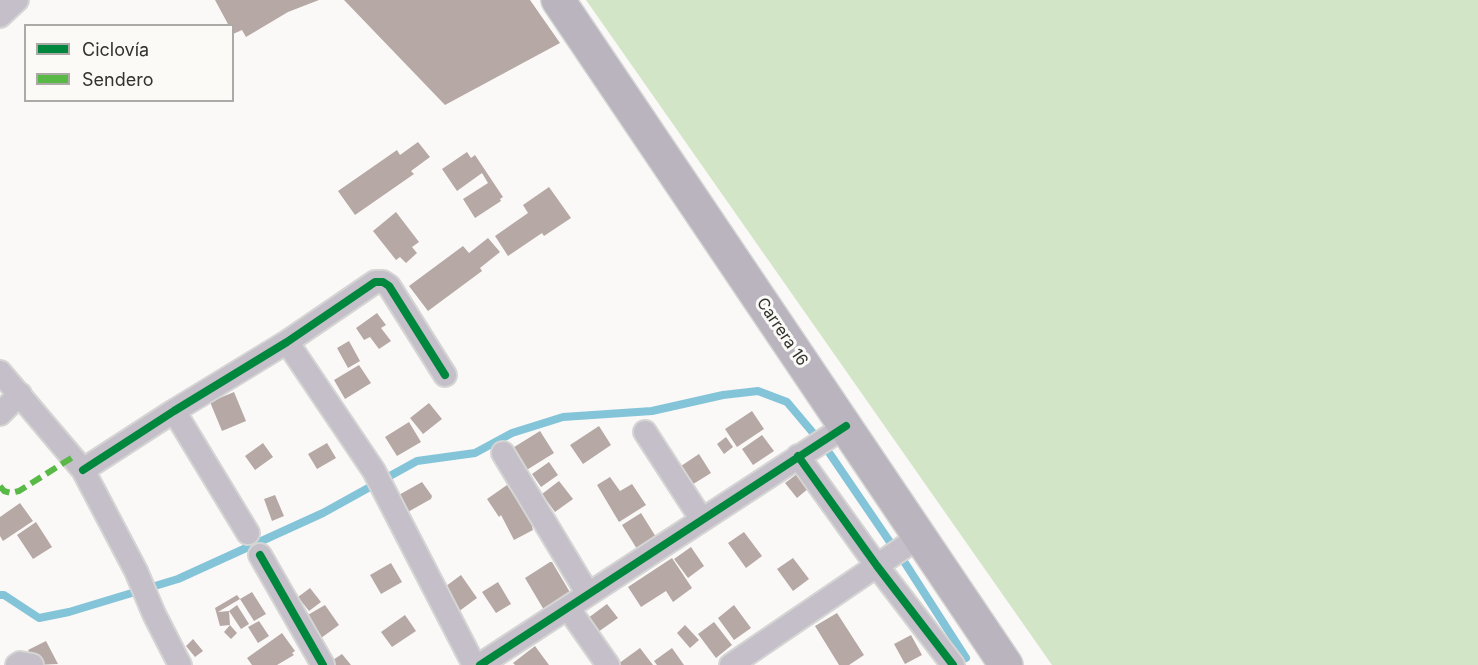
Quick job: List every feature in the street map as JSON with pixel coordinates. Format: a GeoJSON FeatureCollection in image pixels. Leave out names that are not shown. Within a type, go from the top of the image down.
{"type":"FeatureCollection","features":[{"type":"Feature","properties":{"kind":"main road","name":"Carrera 16"},"geometry":{"type":"LineString","coordinates":[[558,0],[846,426],[1000,663]]}},
{"type":"Feature","properties":{"kind":"street"},"geometry":{"type":"LineString","coordinates":[[0,16],[16,0]]}},
{"type":"Feature","properties":{"kind":"street"},"geometry":{"type":"LineString","coordinates":[[83,470],[287,342],[371,284],[383,282],[389,286],[445,375]]}},
{"type":"Feature","properties":{"kind":"street"},"geometry":{"type":"LineString","coordinates":[[287,342],[374,471],[474,665]]}},
{"type":"Feature","properties":{"kind":"street"},"geometry":{"type":"LineString","coordinates":[[0,372],[21,394],[83,470],[136,572],[180,665]]}},
{"type":"Feature","properties":{"kind":"street"},"geometry":{"type":"LineString","coordinates":[[0,414],[21,394]]}},
{"type":"Feature","properties":{"kind":"street"},"geometry":{"type":"LineString","coordinates":[[174,411],[248,533]]}},
{"type":"Feature","properties":{"kind":"street"},"geometry":{"type":"LineString","coordinates":[[480,665],[846,426]]}},
{"type":"Feature","properties":{"kind":"street"},"geometry":{"type":"LineString","coordinates":[[645,432],[702,520]]}},
{"type":"Feature","properties":{"kind":"street"},"geometry":{"type":"LineString","coordinates":[[503,453],[588,594]]}},
{"type":"Feature","properties":{"kind":"street"},"geometry":{"type":"LineString","coordinates":[[798,456],[877,566],[953,665]]}},
{"type":"Feature","properties":{"kind":"street"},"geometry":{"type":"LineString","coordinates":[[731,665],[919,537]]}},
{"type":"Feature","properties":{"kind":"street"},"geometry":{"type":"LineString","coordinates":[[260,555],[323,665]]}},
{"type":"Feature","properties":{"kind":"street"},"geometry":{"type":"LineString","coordinates":[[568,608],[608,665]]}},
{"type":"Feature","properties":{"kind":"street"},"geometry":{"type":"LineString","coordinates":[[17,665],[32,665]]}},
{"type":"Feature","properties":{"kind":"green space"},"geometry":{"type":"Polygon","coordinates":[[[586,0],[1478,0],[1478,665],[1052,665],[586,0]]]}},
{"type":"Feature","properties":{"kind":"building"},"geometry":{"type":"Polygon","coordinates":[[[215,0],[319,0],[288,12],[246,37],[242,30],[234,34],[234,24],[228,24],[215,0]]]}},
{"type":"Feature","properties":{"kind":"building"},"geometry":{"type":"Polygon","coordinates":[[[344,0],[530,0],[560,43],[445,105],[344,0]]]}},
{"type":"Feature","properties":{"kind":"building"},"geometry":{"type":"Polygon","coordinates":[[[418,142],[430,157],[411,171],[414,174],[355,215],[338,191],[397,150],[400,155],[418,142]]]}},
{"type":"Feature","properties":{"kind":"building"},"geometry":{"type":"Polygon","coordinates":[[[467,152],[471,158],[475,155],[503,197],[501,201],[475,218],[463,199],[488,183],[482,173],[457,191],[442,169],[467,152]]]}},
{"type":"Feature","properties":{"kind":"building"},"geometry":{"type":"Polygon","coordinates":[[[549,187],[571,218],[544,236],[542,233],[508,256],[495,236],[528,213],[523,205],[549,187]]]}},
{"type":"Feature","properties":{"kind":"building"},"geometry":{"type":"Polygon","coordinates":[[[396,212],[419,242],[412,247],[417,253],[406,263],[400,257],[396,260],[373,231],[396,212]]]}},
{"type":"Feature","properties":{"kind":"building"},"geometry":{"type":"Polygon","coordinates":[[[488,238],[500,252],[480,268],[482,271],[428,311],[409,286],[463,246],[469,253],[488,238]]]}},
{"type":"Feature","properties":{"kind":"building"},"geometry":{"type":"Polygon","coordinates":[[[377,313],[386,325],[381,328],[391,341],[379,349],[370,337],[364,340],[356,328],[377,313]]]}},
{"type":"Feature","properties":{"kind":"building"},"geometry":{"type":"Polygon","coordinates":[[[349,341],[360,361],[348,368],[337,348],[349,341]]]}},
{"type":"Feature","properties":{"kind":"building"},"geometry":{"type":"Polygon","coordinates":[[[359,365],[371,383],[345,399],[334,380],[359,365]]]}},
{"type":"Feature","properties":{"kind":"building"},"geometry":{"type":"Polygon","coordinates":[[[234,392],[246,421],[222,431],[210,402],[234,392]]]}},
{"type":"Feature","properties":{"kind":"building"},"geometry":{"type":"Polygon","coordinates":[[[429,403],[442,419],[423,434],[410,418],[429,403]]]}},
{"type":"Feature","properties":{"kind":"building"},"geometry":{"type":"Polygon","coordinates":[[[752,411],[764,429],[737,447],[725,429],[752,411]]]}},
{"type":"Feature","properties":{"kind":"building"},"geometry":{"type":"Polygon","coordinates":[[[409,422],[421,442],[397,456],[385,437],[409,422]]]}},
{"type":"Feature","properties":{"kind":"building"},"geometry":{"type":"Polygon","coordinates":[[[599,426],[611,445],[583,464],[570,445],[599,426]]]}},
{"type":"Feature","properties":{"kind":"building"},"geometry":{"type":"Polygon","coordinates":[[[540,431],[554,453],[525,471],[511,449],[540,431]]]}},
{"type":"Feature","properties":{"kind":"building"},"geometry":{"type":"Polygon","coordinates":[[[762,435],[774,451],[753,465],[742,449],[762,435]]]}},
{"type":"Feature","properties":{"kind":"building"},"geometry":{"type":"Polygon","coordinates":[[[726,437],[733,447],[724,454],[717,444],[726,437]]]}},
{"type":"Feature","properties":{"kind":"building"},"geometry":{"type":"Polygon","coordinates":[[[263,443],[273,457],[255,470],[245,456],[263,443]]]}},
{"type":"Feature","properties":{"kind":"building"},"geometry":{"type":"Polygon","coordinates":[[[327,443],[336,458],[317,469],[308,454],[327,443]]]}},
{"type":"Feature","properties":{"kind":"building"},"geometry":{"type":"Polygon","coordinates":[[[699,454],[711,473],[690,486],[678,468],[699,454]]]}},
{"type":"Feature","properties":{"kind":"building"},"geometry":{"type":"Polygon","coordinates":[[[549,462],[558,475],[541,487],[532,474],[549,462]]]}},
{"type":"Feature","properties":{"kind":"building"},"geometry":{"type":"Polygon","coordinates":[[[797,474],[809,488],[797,498],[785,483],[797,474]]]}},
{"type":"Feature","properties":{"kind":"building"},"geometry":{"type":"Polygon","coordinates":[[[610,477],[620,491],[632,484],[646,505],[619,522],[597,485],[610,477]]]}},
{"type":"Feature","properties":{"kind":"building"},"geometry":{"type":"Polygon","coordinates":[[[559,481],[573,499],[555,512],[542,494],[559,481]]]}},
{"type":"Feature","properties":{"kind":"building"},"geometry":{"type":"Polygon","coordinates":[[[422,482],[432,496],[431,499],[406,513],[397,496],[422,482]]]}},
{"type":"Feature","properties":{"kind":"building"},"geometry":{"type":"Polygon","coordinates":[[[507,485],[534,526],[533,530],[514,540],[501,515],[499,517],[487,499],[507,485]]]}},
{"type":"Feature","properties":{"kind":"building"},"geometry":{"type":"Polygon","coordinates":[[[275,495],[284,516],[272,521],[264,499],[275,495]]]}},
{"type":"Feature","properties":{"kind":"building"},"geometry":{"type":"Polygon","coordinates":[[[20,503],[33,521],[3,541],[0,536],[0,517],[20,503]]]}},
{"type":"Feature","properties":{"kind":"building"},"geometry":{"type":"Polygon","coordinates":[[[641,513],[656,537],[637,549],[622,525],[641,513]]]}},
{"type":"Feature","properties":{"kind":"building"},"geometry":{"type":"Polygon","coordinates":[[[36,522],[52,547],[33,559],[17,535],[36,522]]]}},
{"type":"Feature","properties":{"kind":"building"},"geometry":{"type":"Polygon","coordinates":[[[744,532],[762,556],[746,568],[728,543],[744,532]]]}},
{"type":"Feature","properties":{"kind":"building"},"geometry":{"type":"Polygon","coordinates":[[[691,547],[704,566],[688,578],[674,559],[691,547]]]}},
{"type":"Feature","properties":{"kind":"building"},"geometry":{"type":"Polygon","coordinates":[[[672,558],[692,588],[673,602],[666,591],[641,607],[628,587],[672,558]]]}},
{"type":"Feature","properties":{"kind":"building"},"geometry":{"type":"Polygon","coordinates":[[[793,558],[809,579],[793,591],[777,569],[793,558]]]}},
{"type":"Feature","properties":{"kind":"building"},"geometry":{"type":"Polygon","coordinates":[[[550,562],[571,594],[544,610],[525,578],[550,562]]]}},
{"type":"Feature","properties":{"kind":"building"},"geometry":{"type":"Polygon","coordinates":[[[391,563],[402,582],[381,594],[370,575],[391,563]]]}},
{"type":"Feature","properties":{"kind":"building"},"geometry":{"type":"Polygon","coordinates":[[[461,575],[477,598],[458,612],[442,589],[461,575]]]}},
{"type":"Feature","properties":{"kind":"building"},"geometry":{"type":"Polygon","coordinates":[[[498,582],[511,604],[496,613],[482,592],[498,582]]]}},
{"type":"Feature","properties":{"kind":"building"},"geometry":{"type":"Polygon","coordinates":[[[310,588],[321,602],[309,611],[298,597],[310,588]]]}},
{"type":"Feature","properties":{"kind":"building"},"geometry":{"type":"Polygon","coordinates":[[[252,592],[266,614],[254,621],[240,599],[252,592]]]}},
{"type":"Feature","properties":{"kind":"building"},"geometry":{"type":"Polygon","coordinates":[[[237,595],[240,599],[218,612],[229,611],[230,625],[220,626],[215,608],[237,595]]]}},
{"type":"Feature","properties":{"kind":"building"},"geometry":{"type":"Polygon","coordinates":[[[607,604],[618,618],[598,632],[588,618],[607,604]]]}},
{"type":"Feature","properties":{"kind":"building"},"geometry":{"type":"Polygon","coordinates":[[[237,605],[249,624],[241,629],[229,611],[237,605]]]}},
{"type":"Feature","properties":{"kind":"building"},"geometry":{"type":"Polygon","coordinates":[[[325,605],[339,625],[321,638],[306,616],[325,605]]]}},
{"type":"Feature","properties":{"kind":"building"},"geometry":{"type":"Polygon","coordinates":[[[734,605],[751,628],[734,640],[718,618],[734,605]]]}},
{"type":"Feature","properties":{"kind":"building"},"geometry":{"type":"Polygon","coordinates":[[[837,613],[864,655],[849,665],[839,665],[815,626],[837,613]]]}},
{"type":"Feature","properties":{"kind":"building"},"geometry":{"type":"Polygon","coordinates":[[[405,615],[416,631],[392,647],[381,632],[405,615]]]}},
{"type":"Feature","properties":{"kind":"building"},"geometry":{"type":"Polygon","coordinates":[[[259,621],[269,636],[258,643],[248,627],[259,621]]]}},
{"type":"Feature","properties":{"kind":"building"},"geometry":{"type":"Polygon","coordinates":[[[714,622],[732,645],[716,658],[698,634],[714,622]]]}},
{"type":"Feature","properties":{"kind":"building"},"geometry":{"type":"Polygon","coordinates":[[[230,625],[237,633],[231,639],[224,632],[230,625]]]}},
{"type":"Feature","properties":{"kind":"building"},"geometry":{"type":"Polygon","coordinates":[[[685,625],[699,640],[690,648],[677,633],[685,625]]]}},
{"type":"Feature","properties":{"kind":"building"},"geometry":{"type":"Polygon","coordinates":[[[282,633],[295,651],[292,653],[294,655],[277,665],[252,665],[247,658],[282,633]]]}},
{"type":"Feature","properties":{"kind":"building"},"geometry":{"type":"Polygon","coordinates":[[[911,635],[922,655],[905,664],[894,644],[911,635]]]}},
{"type":"Feature","properties":{"kind":"building"},"geometry":{"type":"Polygon","coordinates":[[[193,639],[203,651],[195,657],[186,646],[193,639]]]}},
{"type":"Feature","properties":{"kind":"building"},"geometry":{"type":"Polygon","coordinates":[[[46,641],[58,664],[36,665],[28,650],[46,641]]]}},
{"type":"Feature","properties":{"kind":"building"},"geometry":{"type":"Polygon","coordinates":[[[535,646],[549,665],[515,665],[513,663],[535,646]]]}},
{"type":"Feature","properties":{"kind":"building"},"geometry":{"type":"Polygon","coordinates":[[[640,648],[653,665],[618,664],[640,648]]]}},
{"type":"Feature","properties":{"kind":"building"},"geometry":{"type":"Polygon","coordinates":[[[672,648],[684,665],[657,665],[654,661],[672,648]]]}},
{"type":"Feature","properties":{"kind":"building"},"geometry":{"type":"Polygon","coordinates":[[[342,654],[351,665],[328,665],[330,662],[342,654]]]}},
{"type":"Feature","properties":{"kind":"waterway"},"geometry":{"type":"LineString","coordinates":[[0,595],[4,595],[39,618],[69,612],[178,579],[323,513],[417,461],[475,453],[512,433],[563,417],[652,411],[723,395],[758,391],[787,402],[814,434]]}},
{"type":"Feature","properties":{"kind":"waterway"},"geometry":{"type":"LineString","coordinates":[[830,454],[892,545]]}},
{"type":"Feature","properties":{"kind":"waterway"},"geometry":{"type":"LineString","coordinates":[[905,563],[966,658]]}},
{"type":"Feature","properties":{"kind":"marked path"},"geometry":{"type":"LineString","coordinates":[[0,486],[4,491],[11,493],[19,491],[73,457]]}},
{"type":"Feature","properties":{"kind":"cycle path"},"geometry":{"type":"LineString","coordinates":[[83,470],[287,342],[375,282],[383,282],[389,286],[445,375]]}},
{"type":"Feature","properties":{"kind":"cycle path"},"geometry":{"type":"LineString","coordinates":[[480,665],[846,426]]}},
{"type":"Feature","properties":{"kind":"cycle path"},"geometry":{"type":"LineString","coordinates":[[798,456],[877,566],[953,665]]}},
{"type":"Feature","properties":{"kind":"cycle path"},"geometry":{"type":"LineString","coordinates":[[260,555],[323,665]]}}]}
